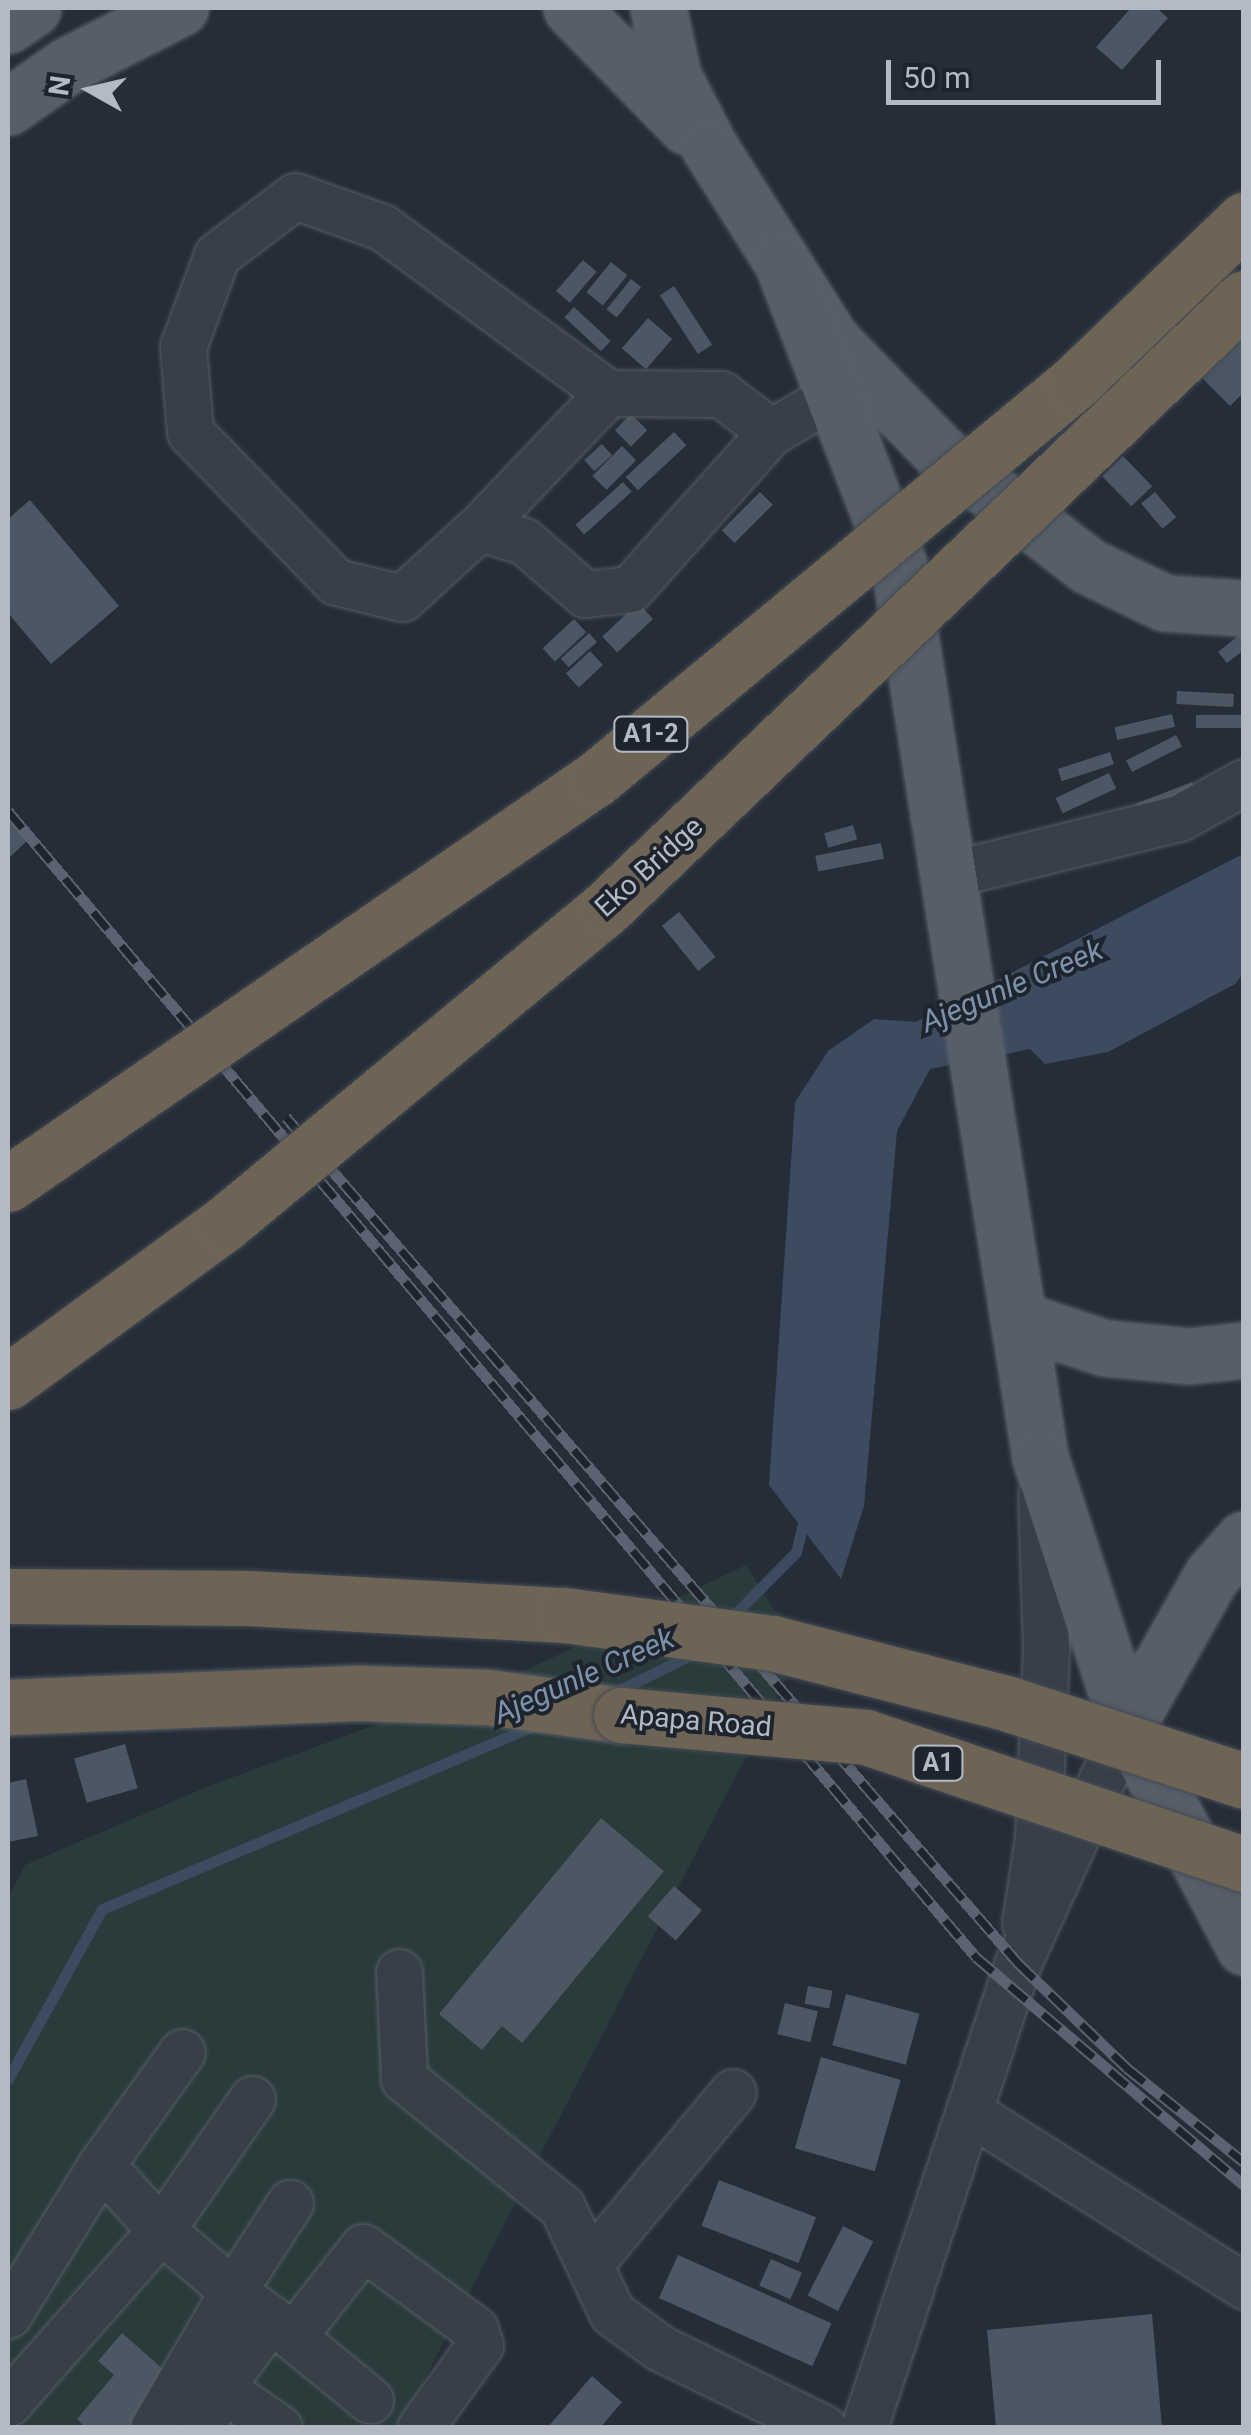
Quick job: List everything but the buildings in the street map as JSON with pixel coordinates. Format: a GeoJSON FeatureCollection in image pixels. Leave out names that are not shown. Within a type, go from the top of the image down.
{"type":"FeatureCollection","features":[{"type":"Feature","properties":{"kind":"highway","name":"A1-2"},"geometry":{"type":"LineString","coordinates":[[8,1184],[596,778],[1074,383],[1244,220]]}},
{"type":"Feature","properties":{"kind":"highway","name":"Eko Bridge"},"geometry":{"type":"LineString","coordinates":[[8,1382],[224,1224],[607,906],[1244,298]]}},
{"type":"Feature","properties":{"kind":"highway"},"geometry":{"type":"LineString","coordinates":[[8,1596],[544,1614],[772,1643],[1008,1704],[1244,1780]]}},
{"type":"Feature","properties":{"kind":"highway","name":"Apapa Road"},"geometry":{"type":"LineString","coordinates":[[8,1707],[433,1695],[866,1736],[1244,1864]]}},
{"type":"Feature","properties":{"kind":"main road"},"geometry":{"type":"LineString","coordinates":[[8,26],[32,8]]}},
{"type":"Feature","properties":{"kind":"main road"},"geometry":{"type":"LineString","coordinates":[[8,108],[68,65],[180,8]]}},
{"type":"Feature","properties":{"kind":"main road"},"geometry":{"type":"LineString","coordinates":[[572,8],[606,52],[710,148]]}},
{"type":"Feature","properties":{"kind":"main road"},"geometry":{"type":"LineString","coordinates":[[658,8],[673,76],[710,148],[832,341],[941,453],[1088,566],[1165,602],[1244,608]]}},
{"type":"Feature","properties":{"kind":"main road"},"geometry":{"type":"LineString","coordinates":[[782,262],[900,566],[1040,1456],[1127,1725],[1244,1947]]}},
{"type":"Feature","properties":{"kind":"main road"},"geometry":{"type":"LineString","coordinates":[[1021,1320],[1105,1348],[1189,1356],[1244,1350]]}},
{"type":"Feature","properties":{"kind":"main road"},"geometry":{"type":"LineString","coordinates":[[1127,1725],[1212,1574],[1244,1539]]}},
{"type":"Feature","properties":{"kind":"street"},"geometry":{"type":"LineString","coordinates":[[608,393],[479,528],[402,598],[336,582],[190,432],[183,347],[217,255],[295,196],[382,227],[608,393],[721,394],[771,432]]}},
{"type":"Feature","properties":{"kind":"street"},"geometry":{"type":"LineString","coordinates":[[479,528],[524,541],[585,594],[630,589],[771,432],[832,397]]}},
{"type":"Feature","properties":{"kind":"street"},"geometry":{"type":"LineString","coordinates":[[951,874],[1179,818],[1244,782]]}},
{"type":"Feature","properties":{"kind":"street"},"geometry":{"type":"LineString","coordinates":[[864,2428],[974,2115],[1018,1963],[1038,1838],[1046,1650],[1040,1456]]}},
{"type":"Feature","properties":{"kind":"street"},"geometry":{"type":"LineString","coordinates":[[1018,1963],[1127,1725]]}},
{"type":"Feature","properties":{"kind":"street"},"geometry":{"type":"LineString","coordinates":[[399,1972],[404,2079],[562,2207],[592,2262],[612,2313],[634,2330],[824,2428]]}},
{"type":"Feature","properties":{"kind":"street"},"geometry":{"type":"LineString","coordinates":[[8,2316],[101,2166],[182,2052]]}},
{"type":"Feature","properties":{"kind":"street"},"geometry":{"type":"LineString","coordinates":[[592,2262],[733,2092]]}},
{"type":"Feature","properties":{"kind":"street"},"geometry":{"type":"LineString","coordinates":[[8,2404],[162,2230],[252,2099]]}},
{"type":"Feature","properties":{"kind":"street"},"geometry":{"type":"LineString","coordinates":[[974,2115],[1244,2286]]}},
{"type":"Feature","properties":{"kind":"street"},"geometry":{"type":"LineString","coordinates":[[101,2166],[162,2230],[282,2328],[359,2414],[405,2428]]}},
{"type":"Feature","properties":{"kind":"street"},"geometry":{"type":"LineString","coordinates":[[153,2428],[290,2203]]}},
{"type":"Feature","properties":{"kind":"street"},"geometry":{"type":"LineString","coordinates":[[202,2428],[220,2387],[363,2247],[475,2329],[480,2345],[420,2428]]}},
{"type":"Feature","properties":{"kind":"street"},"geometry":{"type":"LineString","coordinates":[[220,2387],[278,2428]]}},
{"type":"Feature","properties":{"kind":"shaded area"},"geometry":{"type":"Polygon","coordinates":[[[746,1565],[774,1609],[809,1634],[400,2427],[8,2428],[8,1898],[25,1865],[209,1786],[535,1666],[746,1565]]]}},
{"type":"Feature","properties":{"kind":"water"},"geometry":{"type":"Polygon","coordinates":[[[1243,854],[1243,974],[1235,984],[1108,1052],[1045,1064],[1030,1049],[930,1069],[897,1131],[864,1506],[841,1579],[769,1485],[795,1102],[828,1051],[874,1019],[916,1022],[1243,854]]]}},
{"type":"Feature","properties":{"kind":"waterway","name":"Ajegunle Creek"},"geometry":{"type":"LineString","coordinates":[[729,1620],[796,1552],[805,1517]]}},
{"type":"Feature","properties":{"kind":"waterway","name":"Ajegunle Creek"},"geometry":{"type":"LineString","coordinates":[[613,1693],[699,1651]]}},
{"type":"Feature","properties":{"kind":"waterway","name":"Ajegunle Creek"},"geometry":{"type":"LineString","coordinates":[[8,2079],[102,1909],[536,1725]]}},
{"type":"Feature","properties":{"kind":"railway"},"geometry":{"type":"LineString","coordinates":[[8,811],[976,1957],[1244,2185]]}},
{"type":"Feature","properties":{"kind":"railway"},"geometry":{"type":"LineString","coordinates":[[286,1117],[1018,1963],[1127,2068],[1244,2162]]}}]}
